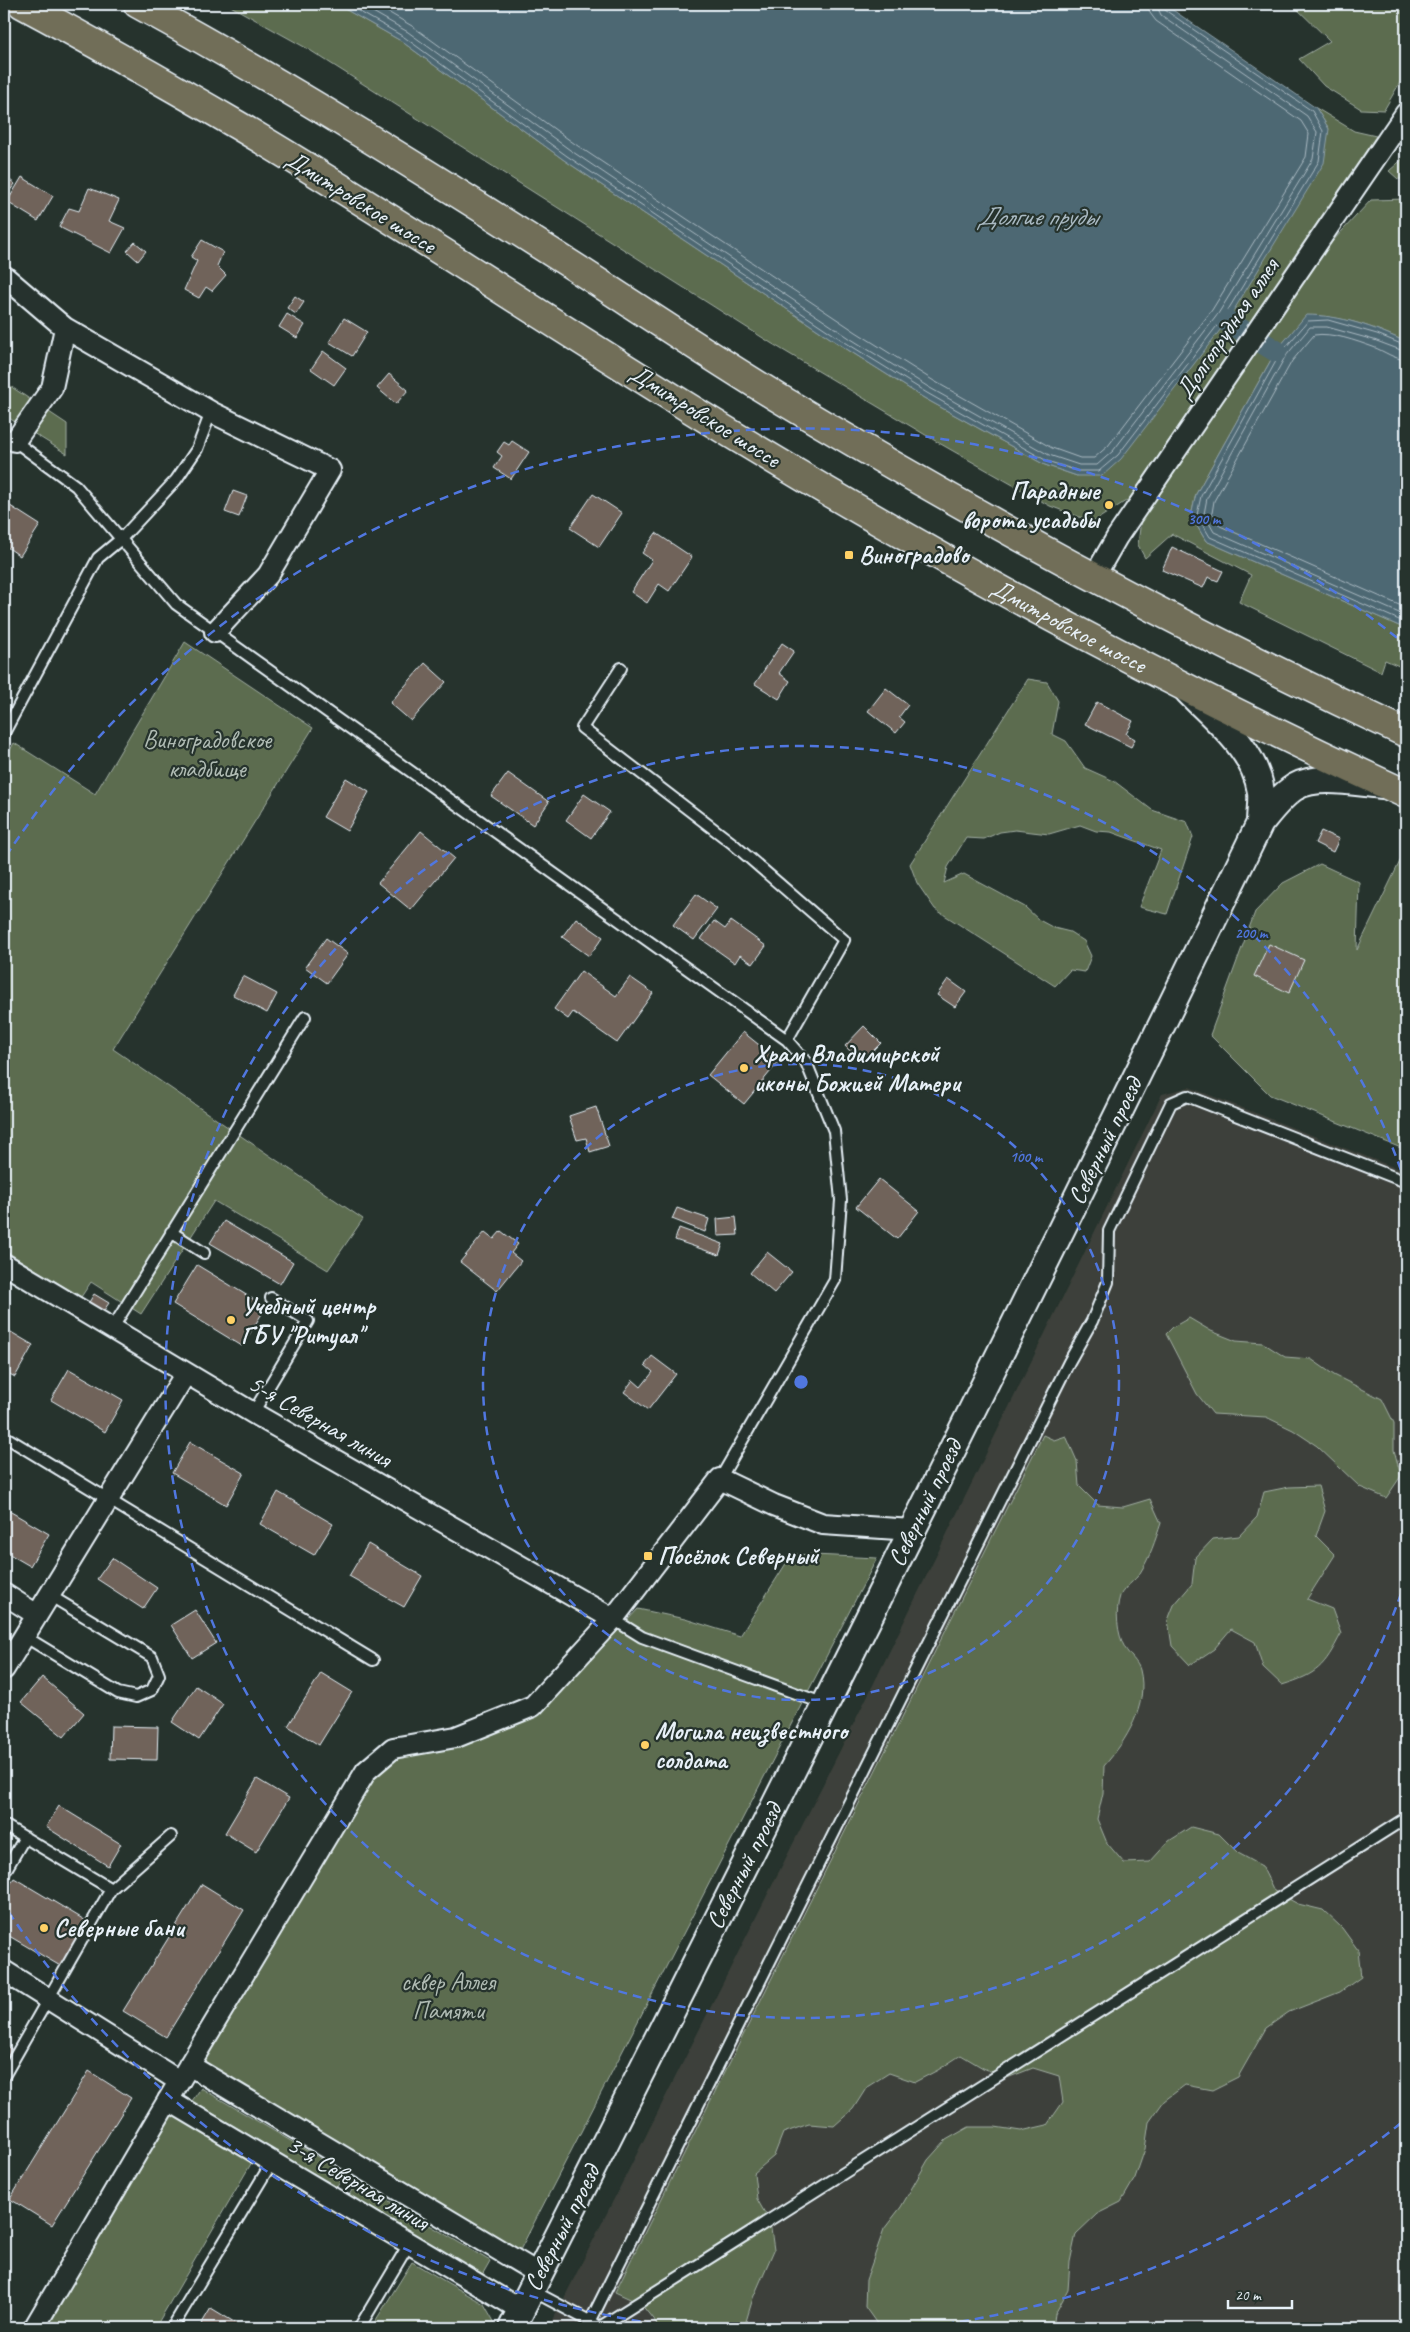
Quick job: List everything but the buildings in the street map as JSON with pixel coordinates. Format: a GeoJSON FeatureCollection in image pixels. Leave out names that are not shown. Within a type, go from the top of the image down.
{"type":"FeatureCollection","features":[{"type":"Feature","properties":{"kind":"highway","name":"Дмитровское шоссе"},"geometry":{"type":"LineString","coordinates":[[22,4],[241,127],[746,443],[871,517],[1060,623],[1183,687],[1397,789]]}},
{"type":"Feature","properties":{"kind":"highway"},"geometry":{"type":"LineString","coordinates":[[138,4],[222,50],[430,176],[776,396],[1094,577],[1406,733]]}},
{"type":"Feature","properties":{"kind":"street","name":"Долгопрудная аллея"},"geometry":{"type":"LineString","coordinates":[[1094,577],[1117,537],[1404,119]]}},
{"type":"Feature","properties":{"kind":"street"},"geometry":{"type":"LineString","coordinates":[[4,276],[65,328],[211,412],[330,470],[268,575],[215,632]]}},
{"type":"Feature","properties":{"kind":"street"},"geometry":{"type":"LineString","coordinates":[[7,436],[52,388],[65,328]]}},
{"type":"Feature","properties":{"kind":"street","name":"Северный проезд"},"geometry":{"type":"LineString","coordinates":[[526,2301],[912,1530],[1260,823],[1261,793],[1255,769],[1247,754],[1234,737],[1183,687]]}},
{"type":"Feature","properties":{"kind":"street"},"geometry":{"type":"LineString","coordinates":[[1260,823],[1279,800],[1296,787],[1310,782],[1330,780],[1397,789]]}},
{"type":"Feature","properties":{"kind":"street","name":"5-я Северная линия"},"geometry":{"type":"LineString","coordinates":[[4,1264],[253,1413],[613,1619]]}},
{"type":"Feature","properties":{"kind":"street"},"geometry":{"type":"LineString","coordinates":[[4,1669],[186,1373]]}},
{"type":"Feature","properties":{"kind":"street"},"geometry":{"type":"LineString","coordinates":[[34,2328],[184,2073],[366,1772],[393,1748],[456,1737],[533,1706],[613,1619],[720,1478],[774,1505],[822,1524],[912,1530]]}},
{"type":"Feature","properties":{"kind":"street"},"geometry":{"type":"LineString","coordinates":[[4,1594],[37,1615]]}},
{"type":"Feature","properties":{"kind":"street","name":"3-я Северная линия"},"geometry":{"type":"LineString","coordinates":[[4,1971],[49,1999],[184,2073],[526,2301]]}},
{"type":"Feature","properties":{"kind":"street","name":"3-я Северная линия"},"geometry":{"type":"LineString","coordinates":[[168,2100],[409,2244],[526,2301]]}},
{"type":"Feature","properties":{"kind":"lane"},"geometry":{"type":"LineString","coordinates":[[4,733],[98,558],[120,539],[176,480],[197,449],[211,412]]}},
{"type":"Feature","properties":{"kind":"lane"},"geometry":{"type":"LineString","coordinates":[[7,436],[76,486],[176,604],[787,1040],[806,1062],[834,1131],[841,1200],[836,1280],[720,1478]]}},
{"type":"Feature","properties":{"kind":"lane"},"geometry":{"type":"LineString","coordinates":[[621,668],[582,728],[732,843],[844,940],[787,1040]]}},
{"type":"Feature","properties":{"kind":"lane"},"geometry":{"type":"LineString","coordinates":[[112,1329],[305,1018]]}},
{"type":"Feature","properties":{"kind":"lane"},"geometry":{"type":"LineString","coordinates":[[596,2326],[1065,1371],[1092,1322],[1108,1282],[1109,1231],[1171,1103],[1187,1096],[1406,1182]]}},
{"type":"Feature","properties":{"kind":"lane"},"geometry":{"type":"LineString","coordinates":[[171,1232],[204,1253]]}},
{"type":"Feature","properties":{"kind":"lane"},"geometry":{"type":"LineString","coordinates":[[253,1413],[308,1321],[271,1298]]}},
{"type":"Feature","properties":{"kind":"lane"},"geometry":{"type":"LineString","coordinates":[[4,1436],[373,1660]]}},
{"type":"Feature","properties":{"kind":"lane"},"geometry":{"type":"LineString","coordinates":[[24,1636],[118,1693],[136,1697],[152,1690],[159,1675],[152,1658],[49,1595]]}},
{"type":"Feature","properties":{"kind":"lane"},"geometry":{"type":"LineString","coordinates":[[613,1619],[642,1637],[825,1704]]}},
{"type":"Feature","properties":{"kind":"lane"},"geometry":{"type":"LineString","coordinates":[[596,2326],[1406,1818]]}},
{"type":"Feature","properties":{"kind":"lane"},"geometry":{"type":"LineString","coordinates":[[4,1824],[111,1889]]}},
{"type":"Feature","properties":{"kind":"lane"},"geometry":{"type":"LineString","coordinates":[[4,2076],[111,1889],[171,1836]]}},
{"type":"Feature","properties":{"kind":"lane"},"geometry":{"type":"LineString","coordinates":[[4,1873],[25,1837]]}},
{"type":"Feature","properties":{"kind":"lane"},"geometry":{"type":"LineString","coordinates":[[172,2328],[272,2162]]}},
{"type":"Feature","properties":{"kind":"lane"},"geometry":{"type":"LineString","coordinates":[[359,2328],[409,2244]]}},
{"type":"Feature","properties":{"kind":"lane"},"geometry":{"type":"LineString","coordinates":[[526,2301],[596,2326]]}},
{"type":"Feature","properties":{"kind":"shaded area"},"geometry":{"type":"Polygon","coordinates":[[[1189,1087],[1406,1172],[1406,2328],[549,2328],[873,1685],[1162,1094],[1189,1087]]]}},
{"type":"Feature","properties":{"kind":"green space"},"geometry":{"type":"Polygon","coordinates":[[[227,4],[336,4],[401,41],[564,160],[845,348],[924,398],[1045,465],[1077,476],[1329,129],[1316,108],[1354,131],[1376,136],[1129,499],[1093,522],[1050,506],[939,443],[771,343],[308,49],[227,4]]]}},
{"type":"Feature","properties":{"kind":"green space"},"geometry":{"type":"Polygon","coordinates":[[[1292,4],[1406,4],[1406,72],[1384,110],[1361,109],[1324,86],[1299,59],[1330,41],[1292,4]]]}},
{"type":"Feature","properties":{"kind":"green space"},"geometry":{"type":"Polygon","coordinates":[[[1406,156],[1406,179],[1398,179],[1389,171],[1406,156]]]}},
{"type":"Feature","properties":{"kind":"green space"},"geometry":{"type":"Polygon","coordinates":[[[1406,199],[1406,342],[1382,331],[1357,323],[1319,316],[1306,316],[1276,351],[1196,494],[1191,516],[1206,541],[1406,629],[1406,669],[1385,660],[1381,672],[1239,602],[1251,575],[1172,534],[1145,558],[1138,545],[1141,519],[1329,245],[1371,200],[1406,199]]]}},
{"type":"Feature","properties":{"kind":"green space"},"geometry":{"type":"Polygon","coordinates":[[[4,382],[67,424],[67,454],[4,415],[4,382]]]}},
{"type":"Feature","properties":{"kind":"green space","name":"Виноградовское кладбище"},"geometry":{"type":"Polygon","coordinates":[[[185,642],[313,728],[113,1049],[363,1219],[328,1270],[214,1201],[141,1314],[91,1282],[81,1297],[4,1250],[4,761],[14,743],[95,794],[185,642]]]}},
{"type":"Feature","properties":{"kind":"green space"},"geometry":{"type":"Polygon","coordinates":[[[1028,679],[1047,682],[1058,701],[1052,734],[1066,741],[1085,768],[1114,781],[1152,810],[1187,822],[1193,837],[1167,914],[1139,907],[1161,850],[1111,832],[1096,831],[1080,825],[1049,834],[1015,830],[1000,832],[984,839],[966,838],[948,867],[944,883],[964,874],[1025,907],[1039,920],[1054,928],[1070,932],[1084,941],[1091,956],[1085,972],[1070,970],[1055,986],[935,909],[917,883],[910,864],[1028,679]]]}},
{"type":"Feature","properties":{"kind":"green space"},"geometry":{"type":"Polygon","coordinates":[[[1406,849],[1406,1150],[1270,1095],[1210,1035],[1255,912],[1283,883],[1320,864],[1359,882],[1357,950],[1406,849]]]}},
{"type":"Feature","properties":{"kind":"green space"},"geometry":{"type":"Polygon","coordinates":[[[1189,1318],[1211,1331],[1236,1341],[1263,1343],[1285,1357],[1311,1359],[1334,1375],[1382,1399],[1394,1423],[1394,1450],[1401,1476],[1386,1498],[1360,1487],[1317,1446],[1293,1430],[1266,1417],[1213,1414],[1197,1394],[1166,1334],[1173,1327],[1189,1318]]]}},
{"type":"Feature","properties":{"kind":"green space"},"geometry":{"type":"Polygon","coordinates":[[[1043,1435],[1054,1440],[1066,1436],[1077,1461],[1079,1486],[1098,1505],[1123,1507],[1150,1499],[1161,1523],[1144,1567],[1122,1593],[1118,1602],[1117,1615],[1120,1636],[1125,1648],[1139,1667],[1142,1683],[1141,1696],[1134,1722],[1104,1766],[1103,1793],[1097,1819],[1107,1843],[1124,1863],[1150,1862],[1169,1841],[1191,1827],[1219,1834],[1238,1853],[1262,1866],[1274,1891],[1298,1904],[1323,1910],[1342,1928],[1358,1950],[1361,1977],[1340,1992],[1289,2012],[1266,2028],[1238,2077],[1212,2090],[1185,2085],[1164,2101],[1149,2122],[1145,2149],[1135,2178],[1121,2202],[1097,2214],[1076,2234],[1070,2262],[1068,2290],[1055,2314],[1053,2328],[880,2328],[865,2307],[866,2280],[884,2229],[901,2207],[928,2160],[946,2140],[969,2127],[995,2127],[1021,2131],[1047,2125],[1063,2102],[1059,2076],[1033,2068],[1007,2078],[983,2068],[961,2055],[915,2082],[889,2073],[867,2087],[853,2109],[834,2126],[809,2124],[783,2133],[774,2156],[754,2173],[757,2199],[770,2222],[774,2250],[753,2298],[744,2328],[660,2328],[641,2304],[615,2292],[1043,1435]]]}},
{"type":"Feature","properties":{"kind":"green space"},"geometry":{"type":"Polygon","coordinates":[[[1318,1486],[1325,1511],[1316,1536],[1335,1555],[1307,1599],[1332,1609],[1341,1634],[1330,1654],[1319,1668],[1312,1673],[1282,1685],[1263,1667],[1255,1642],[1231,1629],[1214,1649],[1190,1665],[1172,1646],[1168,1620],[1174,1605],[1192,1584],[1195,1558],[1213,1539],[1239,1536],[1257,1517],[1264,1492],[1289,1487],[1318,1486]]]}},
{"type":"Feature","properties":{"kind":"green space","name":"сквер Аллея Памяти"},"geometry":{"type":"Polygon","coordinates":[[[792,1554],[877,1558],[520,2250],[200,2059],[368,1781],[400,1755],[460,1745],[541,1713],[638,1609],[685,1619],[740,1636],[792,1554]]]}},
{"type":"Feature","properties":{"kind":"green space"},"geometry":{"type":"Polygon","coordinates":[[[201,2088],[345,2173],[337,2187],[192,2101],[201,2088]]]}},
{"type":"Feature","properties":{"kind":"green space"},"geometry":{"type":"Polygon","coordinates":[[[170,2110],[252,2162],[155,2328],[41,2328],[170,2110]]]}},
{"type":"Feature","properties":{"kind":"green space"},"geometry":{"type":"Polygon","coordinates":[[[357,2182],[490,2261],[482,2275],[349,2195],[357,2182]]]}},
{"type":"Feature","properties":{"kind":"green space"},"geometry":{"type":"Polygon","coordinates":[[[412,2262],[484,2304],[496,2325],[495,2328],[371,2328],[412,2262]]]}},
{"type":"Feature","properties":{"kind":"water","name":"Долгие пруды"},"geometry":{"type":"Polygon","coordinates":[[[336,4],[1164,4],[1316,108],[1329,129],[1324,163],[1227,321],[1121,459],[1102,476],[1077,476],[1045,465],[924,398],[845,348],[564,160],[401,41],[336,4]]]}},
{"type":"Feature","properties":{"kind":"water"},"geometry":{"type":"Polygon","coordinates":[[[1306,315],[1332,317],[1357,323],[1382,331],[1406,342],[1406,629],[1206,541],[1191,516],[1196,494],[1276,351],[1306,315]]]}},
{"type":"Feature","properties":{"kind":"waterway"},"geometry":{"type":"LineString","coordinates":[[1227,321],[1276,351]]}},
{"type":"Feature","properties":{"kind":"place","name":"Парадные ворота усадьбы"},"geometry":{"type":"Point","coordinates":[1109,505]}},
{"type":"Feature","properties":{"kind":"place","name":"Виноградово"},"geometry":{"type":"Point","coordinates":[849,555]}},
{"type":"Feature","properties":{"kind":"place","name":"Храм Владимирской иконы Божией Матери"},"geometry":{"type":"Point","coordinates":[744,1068]}},
{"type":"Feature","properties":{"kind":"place","name":"Учебный центр ГБУ \"Ритуал\""},"geometry":{"type":"Point","coordinates":[231,1320]}},
{"type":"Feature","properties":{"kind":"place","name":"Посёлок Северный"},"geometry":{"type":"Point","coordinates":[648,1556]}},
{"type":"Feature","properties":{"kind":"place","name":"Могила неизвестного солдата"},"geometry":{"type":"Point","coordinates":[645,1745]}},
{"type":"Feature","properties":{"kind":"place","name":"Северные бани"},"geometry":{"type":"Point","coordinates":[44,1928]}}]}
